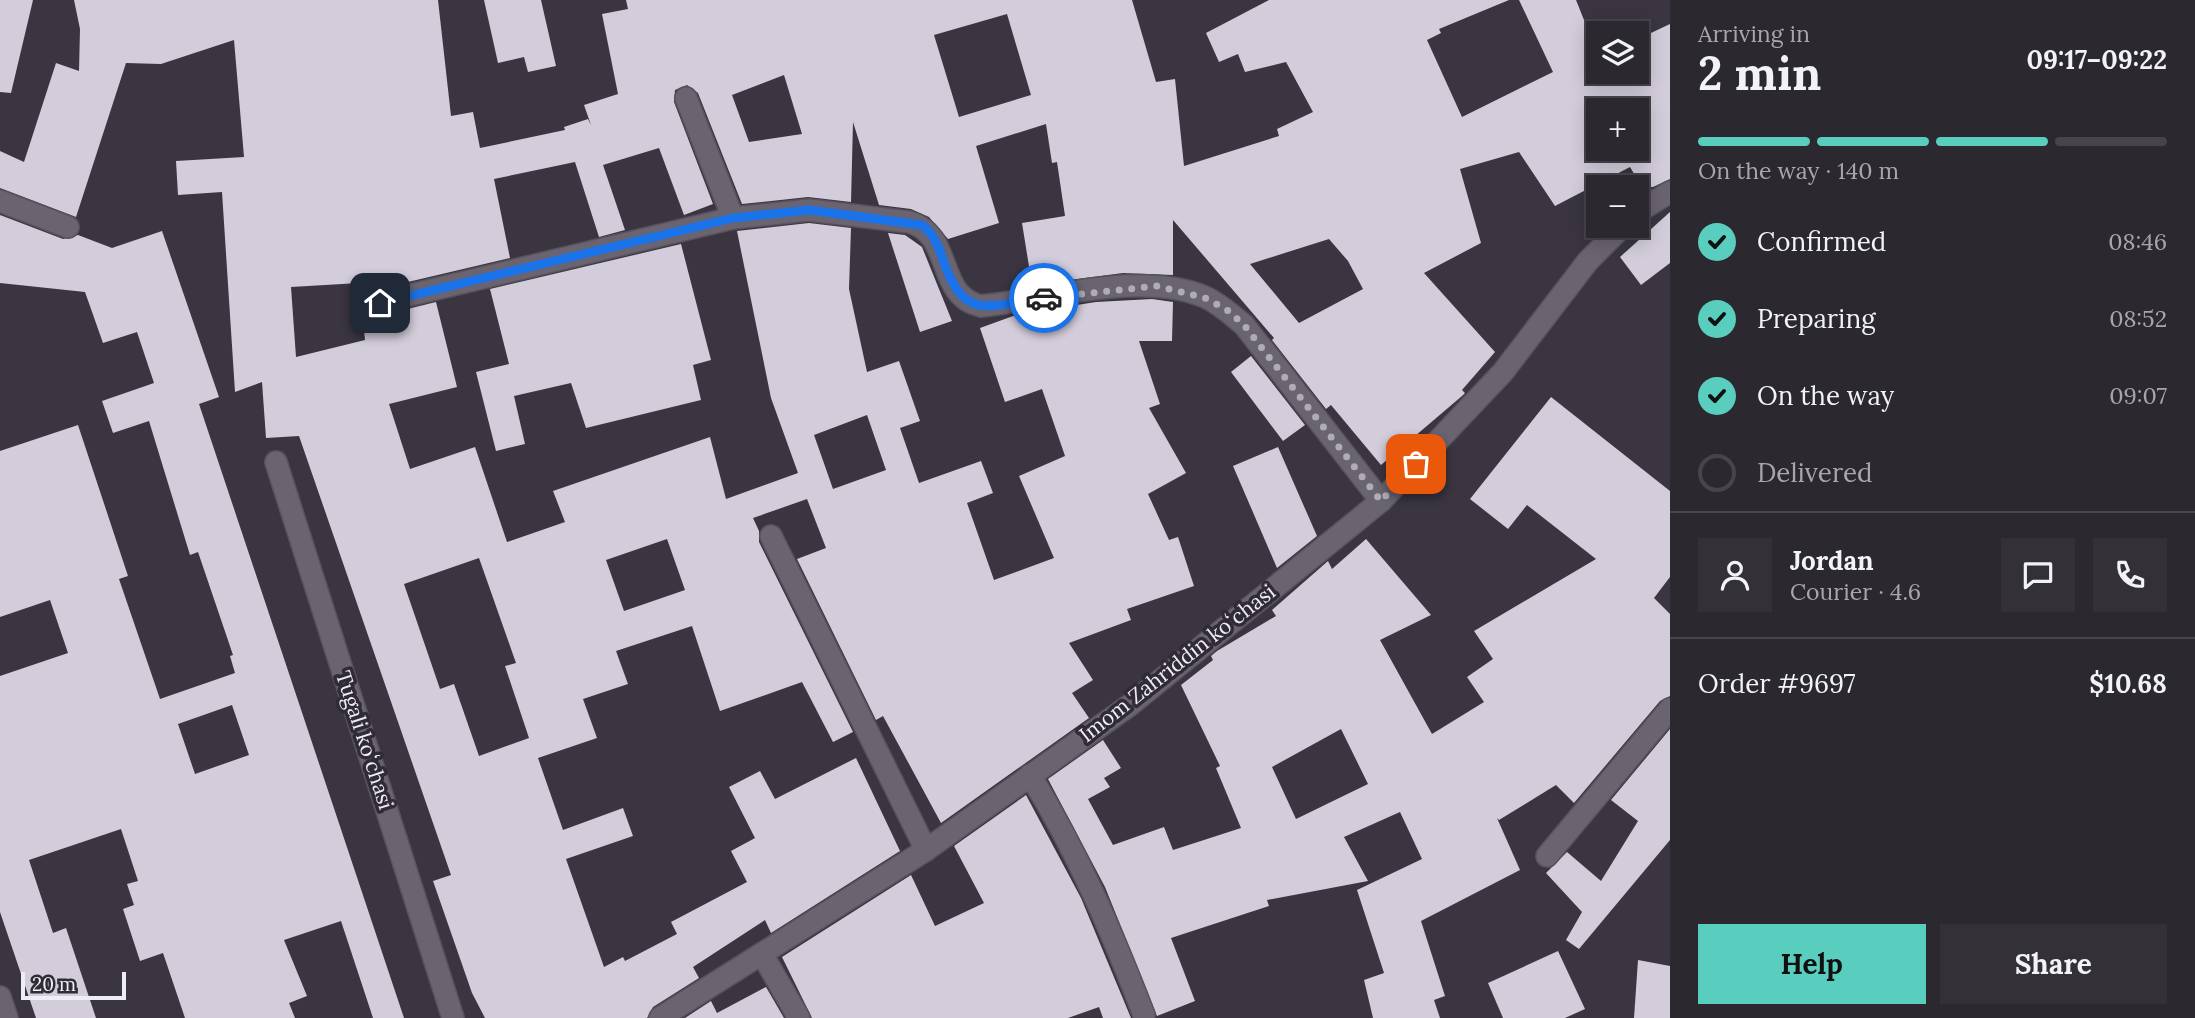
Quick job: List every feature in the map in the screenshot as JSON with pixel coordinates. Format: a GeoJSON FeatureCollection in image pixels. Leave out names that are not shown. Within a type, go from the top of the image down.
{"type":"FeatureCollection","features":[{"type":"Feature","properties":{"kind":"street"},"geometry":{"type":"LineString","coordinates":[[686,98],[733,218]]}},
{"type":"Feature","properties":{"kind":"street"},"geometry":{"type":"LineString","coordinates":[[1649,205],[1670,192]]}},
{"type":"Feature","properties":{"kind":"street"},"geometry":{"type":"LineString","coordinates":[[0,201],[68,227]]}},
{"type":"Feature","properties":{"kind":"street"},"geometry":{"type":"LineString","coordinates":[[380,303],[733,218],[809,210],[922,225],[938,245],[953,288],[969,303],[981,306],[1129,286],[1157,286],[1205,298],[1244,325],[1381,501]]}},
{"type":"Feature","properties":{"kind":"street","name":"Imom Zahriddin koʻchasi"},"geometry":{"type":"LineString","coordinates":[[660,1018],[926,850],[1130,705],[1381,501],[1503,372],[1588,261],[1611,238]]}},
{"type":"Feature","properties":{"kind":"street","name":"Tugali koʻchasi"},"geometry":{"type":"LineString","coordinates":[[276,462],[453,1018]]}},
{"type":"Feature","properties":{"kind":"street"},"geometry":{"type":"LineString","coordinates":[[771,536],[926,850]]}},
{"type":"Feature","properties":{"kind":"street"},"geometry":{"type":"LineString","coordinates":[[1547,856],[1670,709]]}},
{"type":"Feature","properties":{"kind":"street"},"geometry":{"type":"LineString","coordinates":[[1030,775],[1062,827],[1098,898],[1144,1015]]}},
{"type":"Feature","properties":{"kind":"street"},"geometry":{"type":"LineString","coordinates":[[762,954],[799,1018]]}},
{"type":"Feature","properties":{"kind":"street"},"geometry":{"type":"LineString","coordinates":[[0,997],[7,1018]]}},
{"type":"Feature","properties":{"kind":"building"},"geometry":{"type":"Polygon","coordinates":[[[0,0],[33,0],[11,93],[0,92],[0,0]]]}},
{"type":"Feature","properties":{"kind":"building"},"geometry":{"type":"Polygon","coordinates":[[[74,0],[438,0],[451,116],[473,112],[480,148],[565,130],[564,127],[588,119],[591,125],[584,105],[618,94],[602,14],[628,9],[626,0],[1132,0],[1156,82],[1175,79],[1184,166],[1279,136],[1277,129],[1313,112],[1286,62],[1245,72],[1238,54],[1219,62],[1206,33],[1269,0],[1509,0],[1439,29],[1441,33],[1427,40],[1462,117],[1553,72],[1519,0],[1576,0],[1586,25],[1586,84],[1649,84],[1649,34],[1670,24],[1670,179],[1649,187],[1649,175],[1635,175],[1630,167],[1615,175],[1586,175],[1586,190],[1555,206],[1519,152],[1460,169],[1481,243],[1424,273],[1495,352],[1462,390],[1465,393],[1462,396],[1381,465],[1331,405],[1326,409],[1272,340],[1274,338],[1173,220],[1173,275],[1123,273],[1032,285],[1022,223],[1065,216],[1057,162],[1052,163],[1046,124],[976,146],[999,223],[948,239],[929,217],[911,209],[879,205],[853,122],[851,202],[808,197],[742,204],[698,93],[687,85],[675,90],[674,102],[713,204],[684,215],[659,148],[603,165],[625,230],[599,237],[575,162],[494,179],[510,258],[378,289],[372,293],[368,304],[372,311],[383,315],[436,302],[457,387],[389,404],[410,469],[475,447],[507,542],[565,522],[553,491],[710,437],[726,499],[798,473],[771,398],[737,231],[809,223],[851,228],[849,289],[867,372],[899,361],[920,421],[900,428],[919,483],[981,461],[993,493],[967,503],[994,580],[1054,558],[1019,476],[1065,456],[1042,389],[1005,402],[980,328],[1019,314],[1096,302],[1152,299],[1173,302],[1172,341],[1139,341],[1160,404],[1149,408],[1186,473],[1148,494],[1169,540],[1178,537],[1194,586],[1127,609],[1131,620],[1069,643],[1093,680],[1072,693],[1089,718],[941,823],[883,716],[876,720],[797,559],[826,548],[807,499],[753,518],[759,531],[759,542],[853,732],[833,742],[802,682],[720,711],[692,626],[616,651],[628,684],[583,699],[597,738],[538,758],[563,830],[623,808],[633,836],[566,859],[604,967],[623,957],[625,961],[677,934],[671,922],[747,882],[731,851],[755,838],[729,787],[760,771],[775,799],[856,758],[900,851],[771,933],[765,920],[693,967],[699,978],[653,1007],[647,1018],[485,1018],[472,993],[433,881],[451,875],[299,436],[266,438],[262,382],[235,392],[222,192],[178,195],[176,161],[244,157],[234,40],[161,64],[126,63],[76,217],[0,188],[0,151],[24,162],[56,63],[79,71],[80,29],[74,0]],[[1007,14],[934,35],[959,117],[1031,95],[1007,14]],[[784,75],[732,95],[749,142],[802,134],[784,75]],[[1329,239],[1250,264],[1299,323],[1363,289],[1348,261],[1329,239]],[[359,283],[291,287],[296,357],[365,340],[359,283]],[[867,415],[814,435],[833,489],[886,470],[867,415]],[[667,539],[606,560],[624,611],[685,590],[667,539]],[[479,558],[404,584],[440,689],[454,684],[479,756],[529,738],[505,666],[516,663],[479,558]]]}},
{"type":"Feature","properties":{"kind":"building"},"geometry":{"type":"Polygon","coordinates":[[[484,0],[541,0],[556,66],[528,72],[524,57],[498,63],[484,0]]]}},
{"type":"Feature","properties":{"kind":"building"},"geometry":{"type":"Polygon","coordinates":[[[1670,212],[1670,263],[1641,285],[1620,257],[1641,238],[1649,238],[1649,231],[1670,212]]]}},
{"type":"Feature","properties":{"kind":"building"},"geometry":{"type":"Polygon","coordinates":[[[0,215],[63,239],[78,235],[112,248],[162,231],[219,397],[199,404],[404,1018],[373,1018],[341,921],[284,940],[307,996],[289,1003],[295,1018],[185,1018],[163,953],[140,961],[123,909],[134,905],[127,884],[138,881],[121,829],[29,860],[53,933],[66,928],[96,1018],[36,1018],[0,912],[0,676],[68,653],[50,600],[0,617],[0,451],[78,425],[128,576],[119,579],[160,699],[235,673],[230,656],[233,655],[198,552],[190,555],[149,421],[113,433],[102,401],[154,383],[137,332],[103,343],[85,292],[0,283],[0,215]],[[232,705],[178,724],[195,774],[249,755],[232,705]]]}},
{"type":"Feature","properties":{"kind":"building"},"geometry":{"type":"Polygon","coordinates":[[[888,233],[905,235],[922,247],[952,321],[920,332],[888,233]]]}},
{"type":"Feature","properties":{"kind":"building"},"geometry":{"type":"Polygon","coordinates":[[[681,244],[711,360],[693,365],[701,400],[586,428],[571,383],[514,396],[525,444],[496,451],[476,372],[509,364],[490,289],[681,244]]]}},
{"type":"Feature","properties":{"kind":"building"},"geometry":{"type":"Polygon","coordinates":[[[1251,356],[1305,425],[1283,441],[1231,372],[1251,356]]]}},
{"type":"Feature","properties":{"kind":"building"},"geometry":{"type":"Polygon","coordinates":[[[1551,397],[1670,491],[1670,577],[1654,598],[1670,614],[1670,696],[1660,701],[1574,803],[1556,785],[1499,820],[1497,818],[1520,870],[1421,921],[1445,996],[1434,1000],[1440,1018],[1373,1018],[1364,980],[1384,973],[1357,890],[1422,859],[1400,812],[1344,837],[1368,881],[1267,900],[1269,906],[1171,938],[1195,1001],[1157,1016],[1105,887],[1048,779],[1103,740],[1121,768],[1104,778],[1110,787],[1088,799],[1113,845],[1164,827],[1173,850],[1241,828],[1216,768],[1220,766],[1181,685],[1213,660],[1211,656],[1217,651],[1276,616],[1272,610],[1328,561],[1332,569],[1366,539],[1431,615],[1380,640],[1432,734],[1484,702],[1467,677],[1493,659],[1474,631],[1596,559],[1527,505],[1508,529],[1470,499],[1551,397]],[[1341,729],[1272,767],[1296,819],[1368,784],[1341,729]]]}},
{"type":"Feature","properties":{"kind":"building"},"geometry":{"type":"Polygon","coordinates":[[[1278,447],[1317,536],[1277,568],[1233,466],[1278,447]]]}},
{"type":"Feature","properties":{"kind":"building"},"geometry":{"type":"Polygon","coordinates":[[[1670,729],[1670,840],[1579,949],[1566,940],[1582,912],[1546,873],[1567,852],[1601,881],[1638,821],[1611,800],[1670,729]]]}},
{"type":"Feature","properties":{"kind":"building"},"geometry":{"type":"Polygon","coordinates":[[[1026,795],[1081,898],[1131,1018],[1103,1018],[1099,1007],[1068,1018],[812,1018],[782,957],[911,875],[935,926],[984,903],[954,846],[1026,795]]]}},
{"type":"Feature","properties":{"kind":"building"},"geometry":{"type":"Polygon","coordinates":[[[1558,951],[1585,1009],[1565,1018],[1503,1018],[1488,983],[1558,951]]]}},
{"type":"Feature","properties":{"kind":"building"},"geometry":{"type":"Polygon","coordinates":[[[1638,960],[1670,966],[1670,1018],[1634,1018],[1638,960]]]}},
{"type":"Feature","properties":{"kind":"building"},"geometry":{"type":"Polygon","coordinates":[[[766,987],[784,1018],[685,1018],[711,1001],[717,1013],[766,987]]]}},
{"type":"Feature","properties":{"kind":"way so far"},"geometry":{"type":"LineString","coordinates":[[1044,298],[1129,286],[1157,286],[1205,298],[1226,309],[1244,325],[1381,501],[1416,464]]}},
{"type":"Feature","properties":{"kind":"route"},"geometry":{"type":"LineString","coordinates":[[380,303],[733,218],[809,210],[922,225],[938,245],[953,288],[969,303],[981,306],[1044,298]]}}]}
